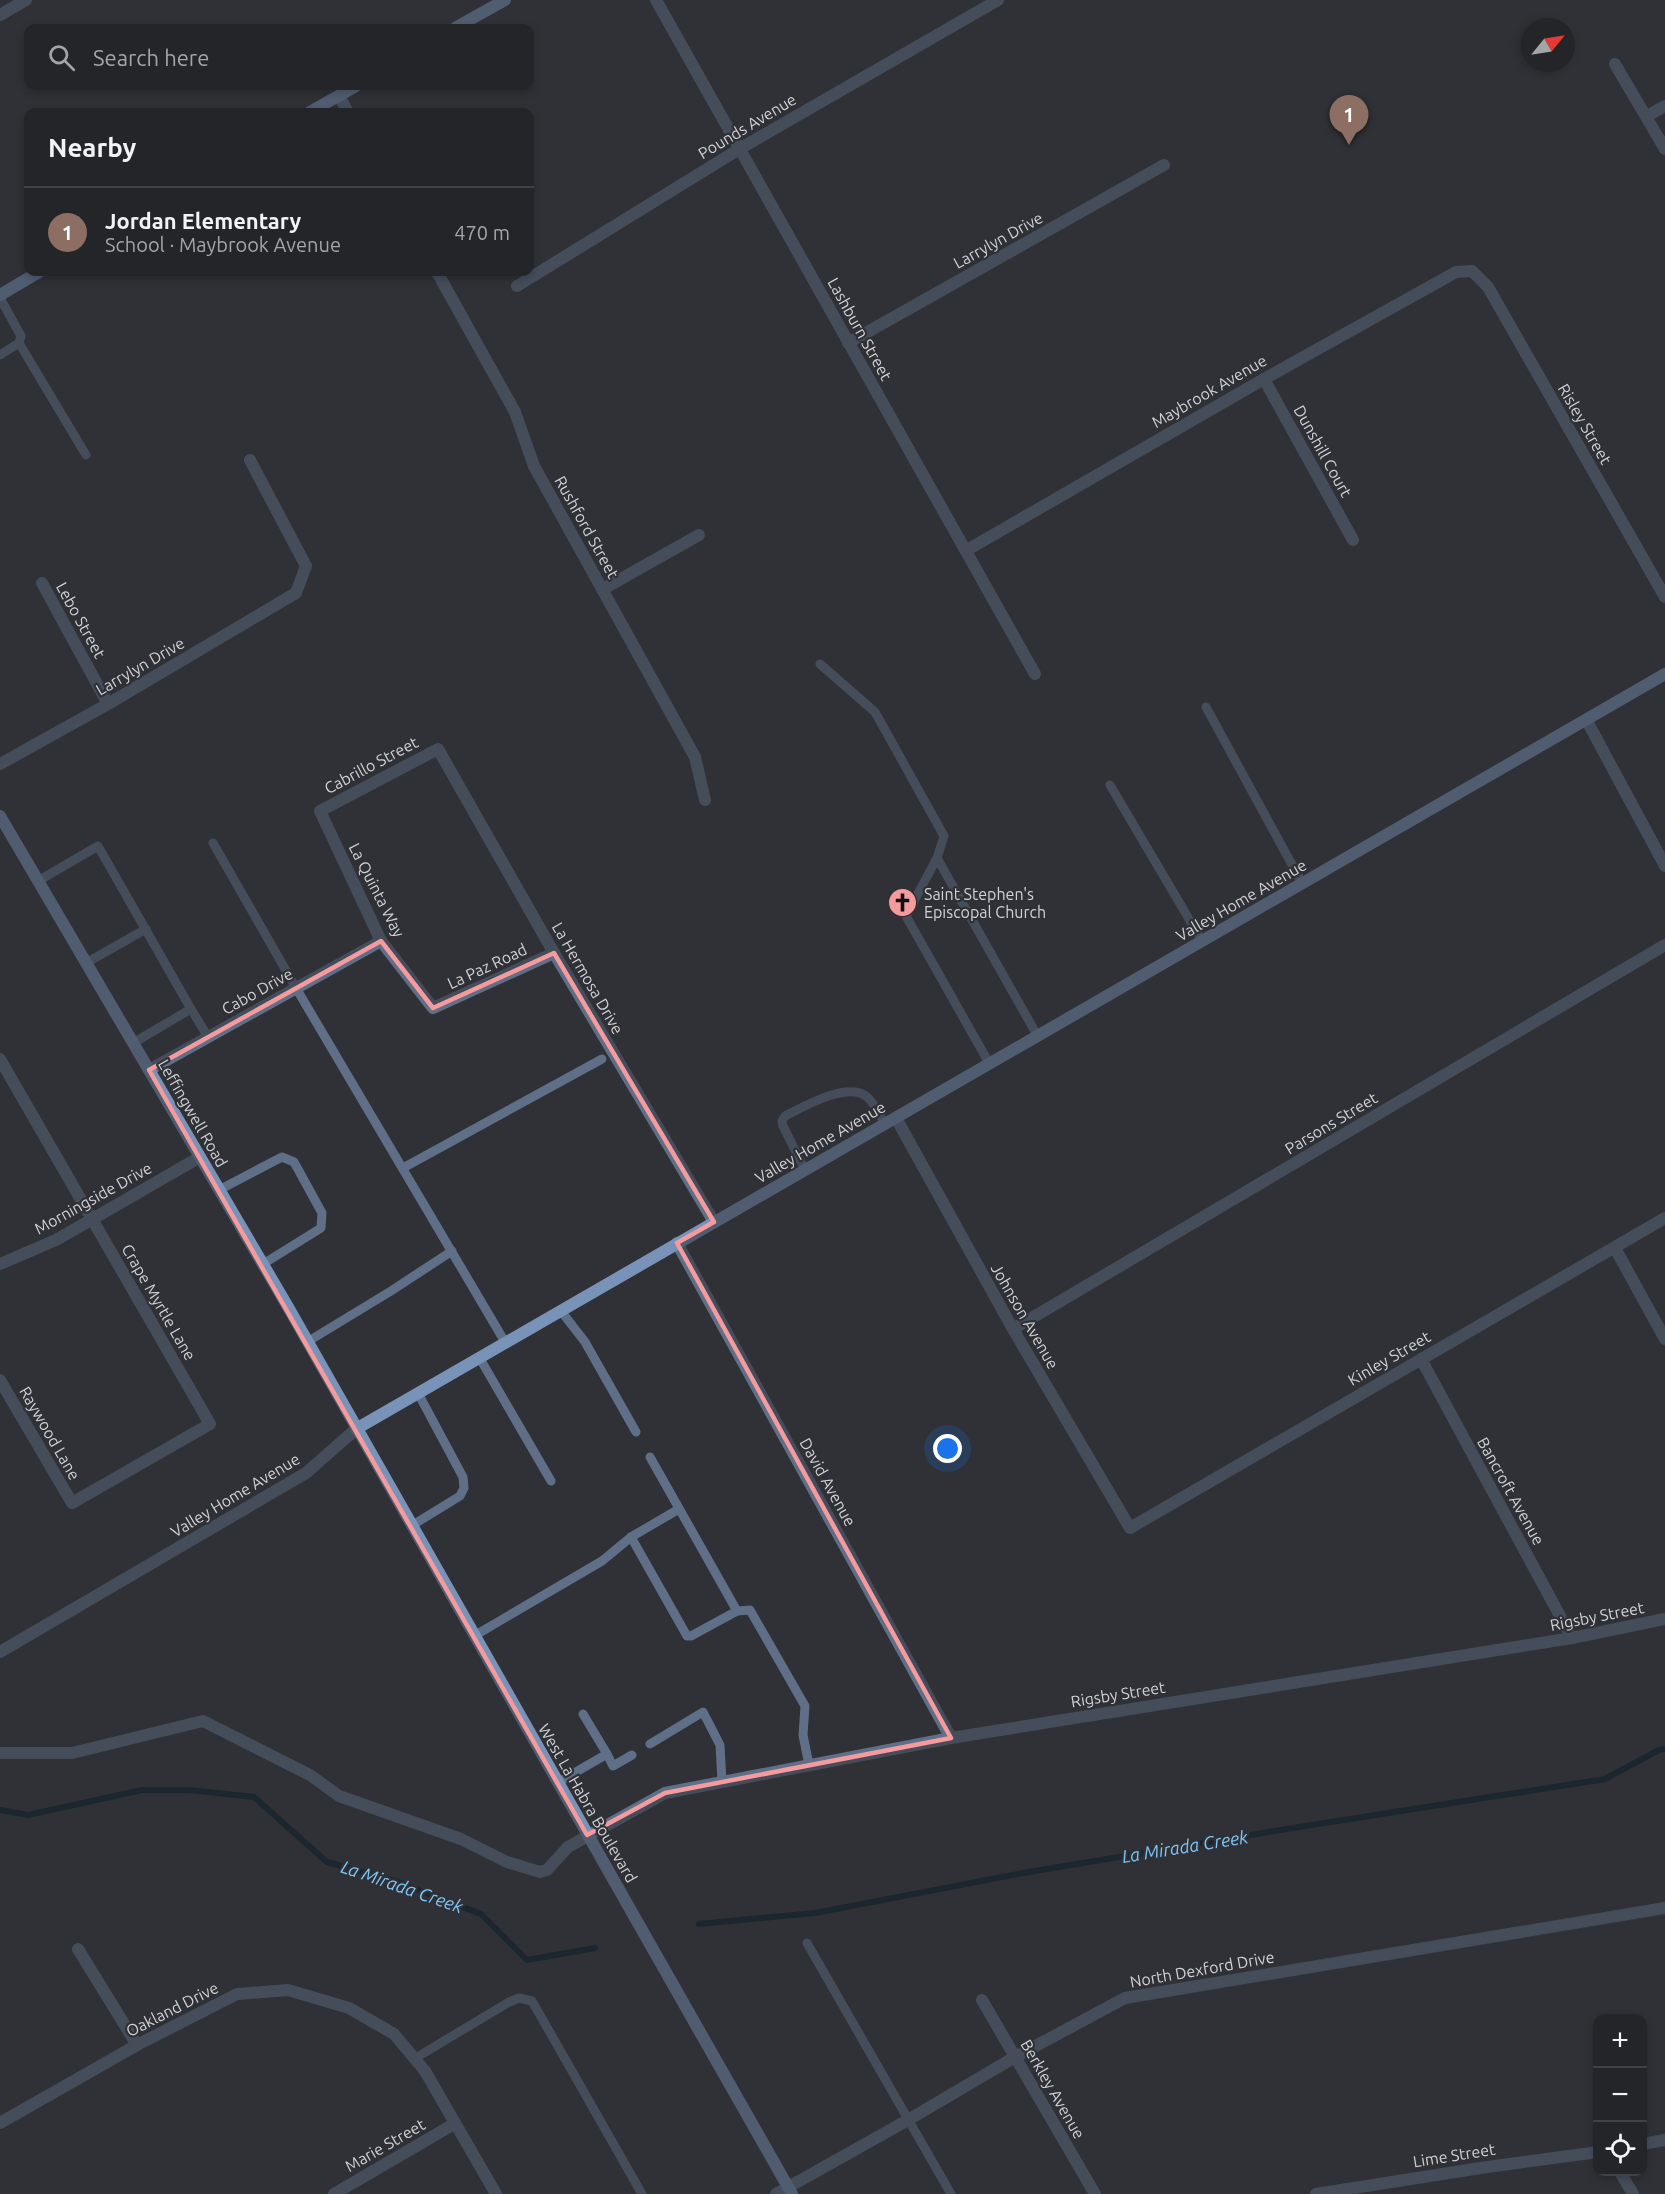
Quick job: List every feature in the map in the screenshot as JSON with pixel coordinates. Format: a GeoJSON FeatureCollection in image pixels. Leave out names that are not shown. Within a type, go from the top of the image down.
{"type":"FeatureCollection","features":[{"type":"Feature","properties":{"kind":"street"},"geometry":{"type":"LineString","coordinates":[[0,15],[26,0]]}},
{"type":"Feature","properties":{"kind":"street"},"geometry":{"type":"LineString","coordinates":[[462,24],[505,0]]}},
{"type":"Feature","properties":{"kind":"street","name":"Lashburn Street"},"geometry":{"type":"LineString","coordinates":[[656,0],[1035,674]]}},
{"type":"Feature","properties":{"kind":"street","name":"Pounds Avenue"},"geometry":{"type":"LineString","coordinates":[[534,276],[741,148],[998,0]]}},
{"type":"Feature","properties":{"kind":"street"},"geometry":{"type":"LineString","coordinates":[[1615,64],[1665,149]]}},
{"type":"Feature","properties":{"kind":"street"},"geometry":{"type":"LineString","coordinates":[[317,108],[349,90]]}},
{"type":"Feature","properties":{"kind":"street"},"geometry":{"type":"LineString","coordinates":[[339,96],[346,108]]}},
{"type":"Feature","properties":{"kind":"street"},"geometry":{"type":"LineString","coordinates":[[1647,117],[1665,106]]}},
{"type":"Feature","properties":{"kind":"street","name":"Larrylyn Drive"},"geometry":{"type":"LineString","coordinates":[[848,343],[1164,165]]}},
{"type":"Feature","properties":{"kind":"street","name":"Maybrook Avenue"},"geometry":{"type":"LineString","coordinates":[[967,550],[1264,379],[1456,272],[1472,271]]}},
{"type":"Feature","properties":{"kind":"street","name":"Risley Street"},"geometry":{"type":"LineString","coordinates":[[1472,271],[1488,287],[1665,597]]}},
{"type":"Feature","properties":{"kind":"street"},"geometry":{"type":"LineString","coordinates":[[0,296],[32,276]]}},
{"type":"Feature","properties":{"kind":"street","name":"Rushford Street"},"geometry":{"type":"LineString","coordinates":[[439,276],[515,412],[534,466],[695,757],[705,800]]}},
{"type":"Feature","properties":{"kind":"street","name":"Pounds Avenue"},"geometry":{"type":"LineString","coordinates":[[517,286],[533,276]]}},
{"type":"Feature","properties":{"kind":"street","name":"Dunshill Court"},"geometry":{"type":"LineString","coordinates":[[1264,379],[1353,540]]}},
{"type":"Feature","properties":{"kind":"street","name":"Larrylyn Drive"},"geometry":{"type":"LineString","coordinates":[[0,764],[108,704],[296,593],[306,566],[250,460]]}},
{"type":"Feature","properties":{"kind":"street"},"geometry":{"type":"LineString","coordinates":[[603,589],[699,535]]}},
{"type":"Feature","properties":{"kind":"street","name":"Lebo Street"},"geometry":{"type":"LineString","coordinates":[[42,583],[108,704]]}},
{"type":"Feature","properties":{"kind":"street","name":"Valley Home Avenue"},"geometry":{"type":"LineString","coordinates":[[0,1652],[306,1473],[356,1429],[1665,674]]}},
{"type":"Feature","properties":{"kind":"street"},"geometry":{"type":"LineString","coordinates":[[1587,720],[1665,866]]}},
{"type":"Feature","properties":{"kind":"street","name":"Cabrillo Street"},"geometry":{"type":"LineString","coordinates":[[320,811],[438,748]]}},
{"type":"Feature","properties":{"kind":"street","name":"La Hermosa Drive"},"geometry":{"type":"LineString","coordinates":[[438,748],[554,953],[714,1222]]}},
{"type":"Feature","properties":{"kind":"street","name":"La Quinta Way"},"geometry":{"type":"LineString","coordinates":[[320,811],[381,941],[433,1008]]}},
{"type":"Feature","properties":{"kind":"street","name":"Leffingwell Road"},"geometry":{"type":"LineString","coordinates":[[0,816],[263,1264],[356,1429]]}},
{"type":"Feature","properties":{"kind":"street","name":"Cabo Drive"},"geometry":{"type":"LineString","coordinates":[[149,1070],[381,941]]}},
{"type":"Feature","properties":{"kind":"street","name":"Parsons Street"},"geometry":{"type":"LineString","coordinates":[[1013,1329],[1665,945]]}},
{"type":"Feature","properties":{"kind":"street","name":"La Paz Road"},"geometry":{"type":"LineString","coordinates":[[433,1008],[554,953]]}},
{"type":"Feature","properties":{"kind":"street","name":"Crape Myrtle Lane"},"geometry":{"type":"LineString","coordinates":[[0,1059],[210,1424],[72,1503]]}},
{"type":"Feature","properties":{"kind":"street","name":"Johnson Avenue"},"geometry":{"type":"LineString","coordinates":[[890,1121],[1130,1528]]}},
{"type":"Feature","properties":{"kind":"street","name":"Morningside Drive"},"geometry":{"type":"LineString","coordinates":[[0,1264],[56,1240],[200,1157]]}},
{"type":"Feature","properties":{"kind":"street","name":"Kinley Street"},"geometry":{"type":"LineString","coordinates":[[1130,1528],[1665,1218]]}},
{"type":"Feature","properties":{"kind":"street","name":"David Avenue"},"geometry":{"type":"LineString","coordinates":[[677,1243],[951,1737]]}},
{"type":"Feature","properties":{"kind":"street"},"geometry":{"type":"LineString","coordinates":[[1615,1248],[1665,1339]]}},
{"type":"Feature","properties":{"kind":"street","name":"Bancroft Avenue"},"geometry":{"type":"LineString","coordinates":[[1421,1359],[1572,1638]]}},
{"type":"Feature","properties":{"kind":"street","name":"Raywood Lane"},"geometry":{"type":"LineString","coordinates":[[0,1380],[72,1503]]}},
{"type":"Feature","properties":{"kind":"street","name":"West La Habra Boulevard"},"geometry":{"type":"LineString","coordinates":[[356,1429],[790,2190]]}},
{"type":"Feature","properties":{"kind":"street","name":"Rigsby Street"},"geometry":{"type":"LineString","coordinates":[[587,1835],[665,1793],[951,1737],[1572,1638],[1665,1620]]}},
{"type":"Feature","properties":{"kind":"street"},"geometry":{"type":"LineString","coordinates":[[0,1753],[72,1753],[203,1721],[310,1775],[339,1796],[461,1839],[507,1863],[540,1872],[547,1870],[568,1847],[587,1835]]}},
{"type":"Feature","properties":{"kind":"street","name":"North Dexford Drive"},"geometry":{"type":"LineString","coordinates":[[776,2194],[790,2190],[1015,2057],[1125,1998],[1665,1908]]}},
{"type":"Feature","properties":{"kind":"street"},"geometry":{"type":"LineString","coordinates":[[78,1949],[137,2045]]}},
{"type":"Feature","properties":{"kind":"street","name":"Oakland Drive"},"geometry":{"type":"LineString","coordinates":[[0,2123],[137,2045],[237,1994],[288,1990],[348,2008],[394,2034],[424,2071],[496,2194]]}},
{"type":"Feature","properties":{"kind":"street","name":"Berkley Avenue"},"geometry":{"type":"LineString","coordinates":[[982,2000],[1095,2194]]}},
{"type":"Feature","properties":{"kind":"street","name":"Marie Street"},"geometry":{"type":"LineString","coordinates":[[334,2194],[454,2124]]}},
{"type":"Feature","properties":{"kind":"street"},"geometry":{"type":"LineString","coordinates":[[1647,2143],[1665,2140]]}},
{"type":"Feature","properties":{"kind":"street","name":"Lime Street"},"geometry":{"type":"LineString","coordinates":[[1316,2194],[1352,2191],[1593,2152]]}},
{"type":"Feature","properties":{"kind":"street"},"geometry":{"type":"LineString","coordinates":[[1622,2176],[1633,2194]]}},
{"type":"Feature","properties":{"kind":"lane"},"geometry":{"type":"LineString","coordinates":[[0,296],[21,336],[19,343],[0,355]]}},
{"type":"Feature","properties":{"kind":"lane"},"geometry":{"type":"LineString","coordinates":[[19,343],[86,455]]}},
{"type":"Feature","properties":{"kind":"lane"},"geometry":{"type":"LineString","coordinates":[[820,664],[875,712],[944,836],[937,858],[906,916],[989,1063]]}},
{"type":"Feature","properties":{"kind":"lane"},"geometry":{"type":"LineString","coordinates":[[1206,707],[1302,883]]}},
{"type":"Feature","properties":{"kind":"lane"},"geometry":{"type":"LineString","coordinates":[[1110,785],[1202,941]]}},
{"type":"Feature","properties":{"kind":"lane"},"geometry":{"type":"LineString","coordinates":[[213,843],[505,1342]]}},
{"type":"Feature","properties":{"kind":"lane"},"geometry":{"type":"LineString","coordinates":[[38,881],[98,846],[208,1037]]}},
{"type":"Feature","properties":{"kind":"lane"},"geometry":{"type":"LineString","coordinates":[[937,858],[1037,1035]]}},
{"type":"Feature","properties":{"kind":"lane"},"geometry":{"type":"LineString","coordinates":[[86,963],[146,929]]}},
{"type":"Feature","properties":{"kind":"lane"},"geometry":{"type":"LineString","coordinates":[[133,1043],[191,1009]]}},
{"type":"Feature","properties":{"kind":"lane"},"geometry":{"type":"LineString","coordinates":[[403,1168],[602,1059]]}},
{"type":"Feature","properties":{"kind":"lane"},"geometry":{"type":"LineString","coordinates":[[806,1170],[783,1126],[782,1120],[785,1116],[822,1096],[861,1094],[868,1097],[890,1121]]}},
{"type":"Feature","properties":{"kind":"lane"},"geometry":{"type":"LineString","coordinates":[[219,1191],[282,1157],[294,1162],[322,1213],[321,1228],[263,1264]]}},
{"type":"Feature","properties":{"kind":"lane"},"geometry":{"type":"LineString","coordinates":[[308,1342],[452,1251]]}},
{"type":"Feature","properties":{"kind":"lane"},"geometry":{"type":"LineString","coordinates":[[561,1311],[585,1342],[636,1432]]}},
{"type":"Feature","properties":{"kind":"lane"},"geometry":{"type":"LineString","coordinates":[[479,1357],[551,1481]]}},
{"type":"Feature","properties":{"kind":"lane"},"geometry":{"type":"LineString","coordinates":[[411,1526],[460,1496],[464,1488],[463,1477],[418,1393]]}},
{"type":"Feature","properties":{"kind":"lane"},"geometry":{"type":"LineString","coordinates":[[650,1457],[737,1611]]}},
{"type":"Feature","properties":{"kind":"lane"},"geometry":{"type":"LineString","coordinates":[[474,1636],[602,1562],[630,1537],[679,1509]]}},
{"type":"Feature","properties":{"kind":"lane"},"geometry":{"type":"LineString","coordinates":[[630,1537],[687,1636],[737,1611],[750,1610],[805,1706],[803,1735],[809,1765]]}},
{"type":"Feature","properties":{"kind":"lane"},"geometry":{"type":"LineString","coordinates":[[650,1744],[703,1712],[720,1745],[722,1782]]}},
{"type":"Feature","properties":{"kind":"lane"},"geometry":{"type":"LineString","coordinates":[[583,1714],[613,1766],[632,1755]]}},
{"type":"Feature","properties":{"kind":"lane"},"geometry":{"type":"LineString","coordinates":[[557,1783],[606,1754]]}},
{"type":"Feature","properties":{"kind":"lane"},"geometry":{"type":"LineString","coordinates":[[807,1943],[951,2194]]}},
{"type":"Feature","properties":{"kind":"lane"},"geometry":{"type":"LineString","coordinates":[[414,2059],[510,2002],[519,1998],[532,2001],[642,2194]]}},
{"type":"Feature","properties":{"kind":"highlighted area"},"geometry":{"type":"Polygon","coordinates":[[[381,941],[433,1008],[554,953],[714,1222],[677,1243],[951,1738],[665,1793],[587,1835],[149,1070],[381,941]]]}},
{"type":"Feature","properties":{"kind":"waterway","name":"La Mirada Creek"},"geometry":{"type":"LineString","coordinates":[[699,1924],[815,1913],[1023,1873],[1605,1779],[1665,1749]]}},
{"type":"Feature","properties":{"kind":"waterway","name":"La Mirada Creek"},"geometry":{"type":"LineString","coordinates":[[0,1810],[28,1815],[142,1790],[189,1790],[254,1797],[327,1862],[398,1882],[481,1914],[527,1960],[595,1948]]}},
{"type":"Feature","properties":{"kind":"place","name":"Jordan Elementary"},"geometry":{"type":"Point","coordinates":[1349,145]}},
{"type":"Feature","properties":{"kind":"place","name":"Saint Stephen's Episcopal Church"},"geometry":{"type":"Point","coordinates":[903,903]}}]}
